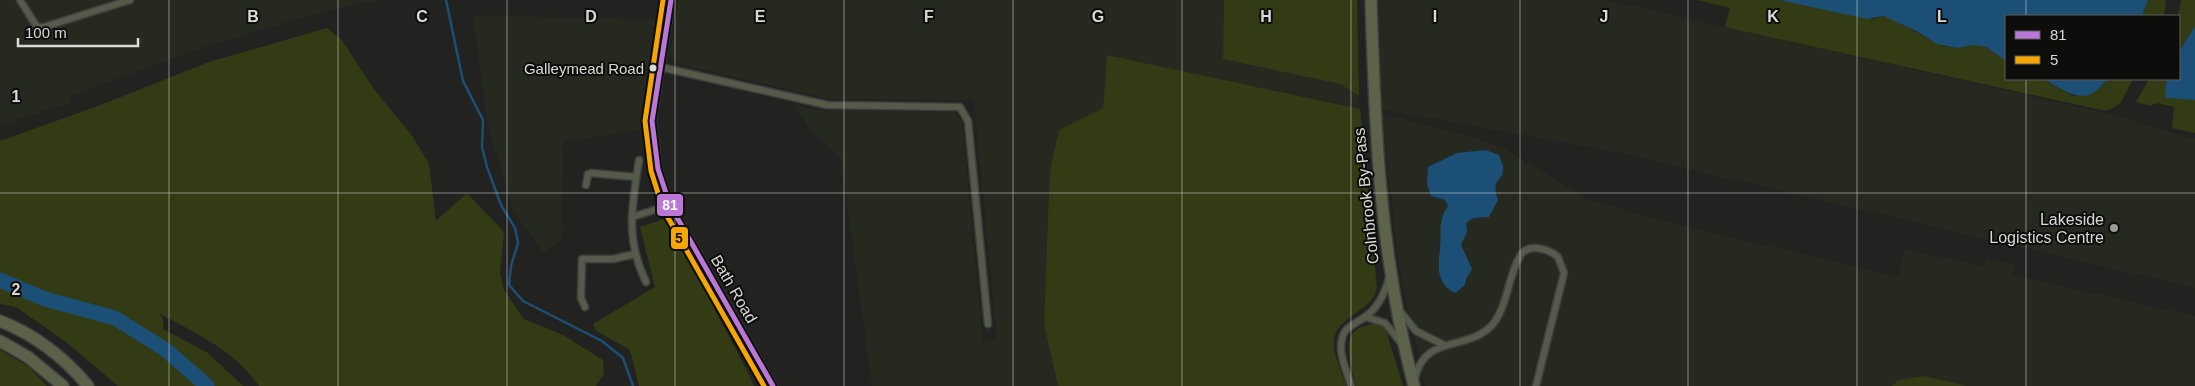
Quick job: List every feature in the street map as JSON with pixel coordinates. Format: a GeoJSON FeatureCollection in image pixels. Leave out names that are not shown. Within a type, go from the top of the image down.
{"type":"FeatureCollection","features":[{"type":"Feature","properties":{"kind":"highway","name":"Colnbrook By-Pass"},"geometry":{"type":"LineString","coordinates":[[1371,0],[1374,120],[1380,190],[1390,272],[1414,385]]}},
{"type":"Feature","properties":{"kind":"highway"},"geometry":{"type":"LineString","coordinates":[[0,321],[46,347],[70,367],[88,386]]}},
{"type":"Feature","properties":{"kind":"highway"},"geometry":{"type":"LineString","coordinates":[[0,341],[28,357],[63,386]]}},
{"type":"Feature","properties":{"kind":"street"},"geometry":{"type":"LineString","coordinates":[[20,0],[37,27],[44,27],[130,0]]}},
{"type":"Feature","properties":{"kind":"street","name":"Bath Road"},"geometry":{"type":"LineString","coordinates":[[671,0],[652,121],[653,142],[658,169],[670,205],[774,386]]}},
{"type":"Feature","properties":{"kind":"street"},"geometry":{"type":"LineString","coordinates":[[660,67],[827,105],[960,107],[968,121],[988,324]]}},
{"type":"Feature","properties":{"kind":"street"},"geometry":{"type":"LineString","coordinates":[[640,160],[636,177],[630,229],[635,254],[646,282]]}},
{"type":"Feature","properties":{"kind":"street"},"geometry":{"type":"LineString","coordinates":[[586,185],[588,174],[591,173],[636,177]]}},
{"type":"Feature","properties":{"kind":"street"},"geometry":{"type":"LineString","coordinates":[[632,217],[670,205]]}},
{"type":"Feature","properties":{"kind":"street"},"geometry":{"type":"LineString","coordinates":[[1414,385],[1417,369],[1423,360],[1444,345],[1466,341],[1489,328],[1496,319],[1520,255],[1536,248],[1550,251],[1561,260],[1564,273],[1536,386]]}},
{"type":"Feature","properties":{"kind":"street"},"geometry":{"type":"LineString","coordinates":[[585,307],[580,298],[582,259],[613,259],[635,254]]}},
{"type":"Feature","properties":{"kind":"street"},"geometry":{"type":"LineString","coordinates":[[1351,386],[1342,354],[1343,336],[1351,324],[1365,317],[1383,297],[1390,272]]}},
{"type":"Feature","properties":{"kind":"street"},"geometry":{"type":"LineString","coordinates":[[1396,305],[1416,331],[1444,345]]}},
{"type":"Feature","properties":{"kind":"street"},"geometry":{"type":"LineString","coordinates":[[1365,317],[1389,326],[1405,349]]}},
{"type":"Feature","properties":{"kind":"shaded area"},"geometry":{"type":"Polygon","coordinates":[[[0,0],[378,0],[321,12],[204,47],[70,96],[72,102],[0,125],[0,0]]]}},
{"type":"Feature","properties":{"kind":"shaded area"},"geometry":{"type":"Polygon","coordinates":[[[679,0],[1224,0],[1223,59],[1340,84],[1359,96],[1360,109],[1107,55],[1103,108],[1059,130],[1044,325],[1058,386],[872,386],[841,159],[809,128],[795,106],[817,110],[952,112],[959,117],[962,122],[983,341],[997,339],[974,100],[829,99],[675,63],[670,55],[679,0]]]}},
{"type":"Feature","properties":{"kind":"shaded area"},"geometry":{"type":"Polygon","coordinates":[[[1379,0],[1606,0],[2106,113],[2195,139],[2195,288],[1621,153],[1381,109],[1379,0]]]}},
{"type":"Feature","properties":{"kind":"shaded area"},"geometry":{"type":"Polygon","coordinates":[[[473,15],[661,20],[653,58],[644,129],[563,142],[561,242],[543,252],[513,211],[488,126],[473,15]]]}},
{"type":"Feature","properties":{"kind":"shaded area"},"geometry":{"type":"Polygon","coordinates":[[[1382,114],[1467,135],[1503,148],[1588,199],[1648,217],[1898,277],[1904,251],[1907,250],[1984,266],[1986,258],[2014,265],[2012,275],[2195,316],[2195,386],[1969,386],[1923,376],[1898,380],[1892,386],[1425,386],[1398,262],[1382,114]]]}},
{"type":"Feature","properties":{"kind":"green space"},"geometry":{"type":"Polygon","coordinates":[[[1224,0],[1357,0],[1359,96],[1340,84],[1223,59],[1224,0]]]}},
{"type":"Feature","properties":{"kind":"green space"},"geometry":{"type":"Polygon","coordinates":[[[1697,0],[1779,0],[1873,19],[1884,16],[1943,46],[1957,48],[1974,45],[1986,47],[2005,60],[2005,80],[2045,80],[2073,96],[2096,91],[2108,80],[2132,80],[2120,104],[2106,111],[1725,27],[1730,8],[1697,0]]]}},
{"type":"Feature","properties":{"kind":"green space"},"geometry":{"type":"Polygon","coordinates":[[[2148,0],[2166,0],[2164,15],[2142,15],[2148,0]]]}},
{"type":"Feature","properties":{"kind":"green space"},"geometry":{"type":"Polygon","coordinates":[[[2181,0],[2195,0],[2195,26],[2180,50],[2180,15],[2178,15],[2181,0]]]}},
{"type":"Feature","properties":{"kind":"green space"},"geometry":{"type":"Polygon","coordinates":[[[327,28],[342,40],[373,88],[413,137],[429,164],[436,221],[467,193],[504,232],[500,272],[504,290],[524,319],[563,335],[603,360],[604,374],[596,386],[259,386],[227,353],[201,336],[160,314],[163,320],[163,329],[208,353],[243,386],[118,386],[66,342],[16,307],[0,304],[0,141],[98,106],[209,62],[327,28]]]}},
{"type":"Feature","properties":{"kind":"green space"},"geometry":{"type":"Polygon","coordinates":[[[1107,55],[1360,109],[1377,288],[1374,297],[1368,304],[1338,328],[1334,337],[1335,353],[1346,386],[1058,386],[1044,325],[1050,170],[1059,130],[1103,108],[1107,55]]]}},
{"type":"Feature","properties":{"kind":"green space"},"geometry":{"type":"Polygon","coordinates":[[[2148,80],[2167,80],[2165,89],[2183,99],[2195,100],[2195,133],[2172,128],[2174,107],[2157,103],[2150,106],[2136,102],[2148,80]]]}},
{"type":"Feature","properties":{"kind":"green space"},"geometry":{"type":"Polygon","coordinates":[[[667,218],[754,386],[639,386],[630,350],[595,330],[593,324],[655,287],[640,227],[667,218]]]}},
{"type":"Feature","properties":{"kind":"green space"},"geometry":{"type":"Polygon","coordinates":[[[1375,324],[1385,327],[1403,386],[1356,386],[1349,357],[1350,339],[1354,332],[1362,327],[1375,324]]]}},
{"type":"Feature","properties":{"kind":"green space"},"geometry":{"type":"Polygon","coordinates":[[[0,350],[29,367],[47,386],[0,386],[0,350]]]}},
{"type":"Feature","properties":{"kind":"green space"},"geometry":{"type":"Polygon","coordinates":[[[1923,376],[1969,386],[1892,386],[1898,380],[1923,376]]]}},
{"type":"Feature","properties":{"kind":"water"},"geometry":{"type":"Polygon","coordinates":[[[1779,0],[2148,0],[2142,15],[2005,15],[2005,60],[1986,47],[1974,45],[1957,48],[1937,44],[1918,32],[1884,16],[1867,19],[1779,0]]]}},
{"type":"Feature","properties":{"kind":"water"},"geometry":{"type":"Polygon","coordinates":[[[2195,26],[2195,100],[2166,98],[2167,80],[2180,80],[2180,50],[2195,26]]]}},
{"type":"Feature","properties":{"kind":"water"},"geometry":{"type":"Polygon","coordinates":[[[2045,80],[2108,80],[2094,93],[2085,96],[2078,96],[2045,80]]]}},
{"type":"Feature","properties":{"kind":"water"},"geometry":{"type":"Polygon","coordinates":[[[1486,150],[1499,155],[1503,166],[1502,174],[1495,188],[1498,200],[1489,217],[1473,218],[1466,223],[1467,232],[1461,245],[1472,269],[1465,285],[1455,293],[1444,284],[1439,268],[1441,222],[1448,206],[1445,200],[1431,196],[1427,184],[1428,167],[1457,153],[1486,150]]]}},
{"type":"Feature","properties":{"kind":"waterway"},"geometry":{"type":"LineString","coordinates":[[446,0],[463,81],[483,120],[482,147],[487,167],[501,205],[515,228],[518,243],[511,266],[509,285],[523,301],[602,341],[623,358],[633,386]]}},
{"type":"Feature","properties":{"kind":"waterway"},"geometry":{"type":"LineString","coordinates":[[0,280],[45,299],[115,318],[166,350],[207,386]]}},
{"type":"Feature","properties":{"kind":"transit line","name":"5"},"geometry":{"type":"LineString","coordinates":[[663,0],[645,121],[651,171],[663,209],[764,386]]}},
{"type":"Feature","properties":{"kind":"transit line","name":"81"},"geometry":{"type":"LineString","coordinates":[[671,0],[652,121],[658,169],[670,205],[773,386]]}},
{"type":"Feature","properties":{"kind":"place","name":"Galleymead Road"},"geometry":{"type":"Point","coordinates":[653,68]}},
{"type":"Feature","properties":{"kind":"place","name":"Lakeside Logistics Centre"},"geometry":{"type":"Point","coordinates":[2114,228]}}]}
